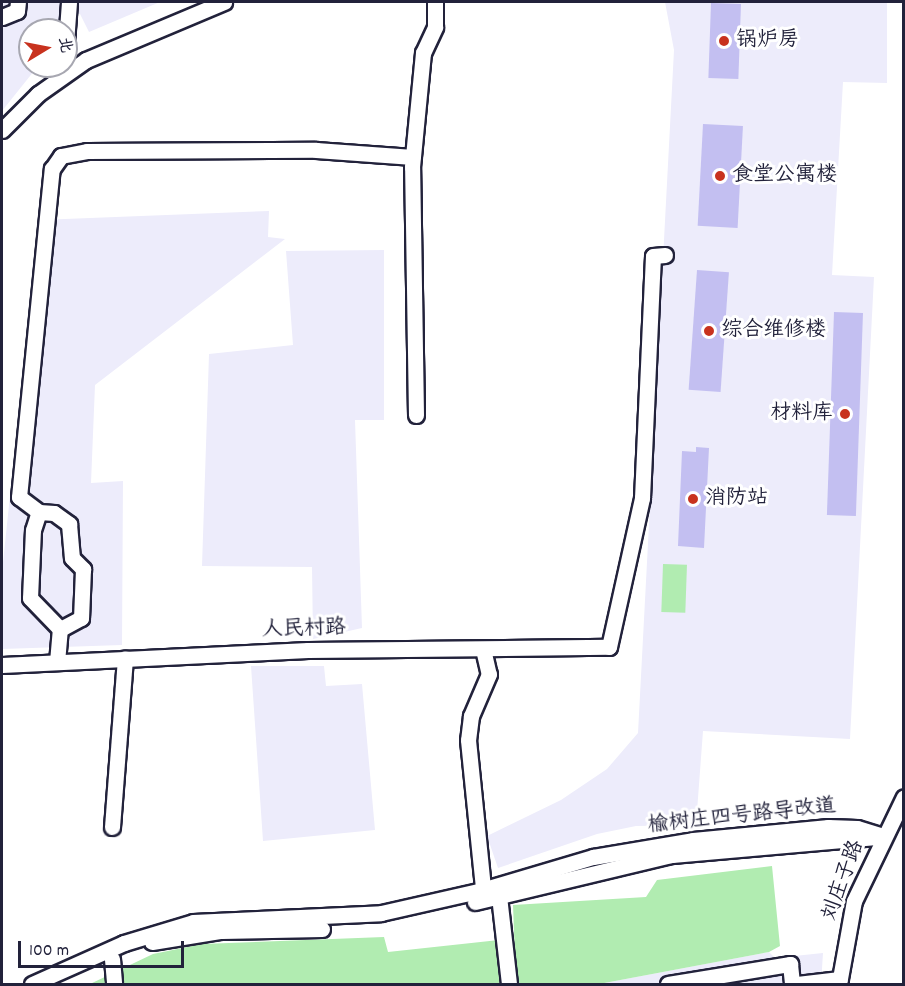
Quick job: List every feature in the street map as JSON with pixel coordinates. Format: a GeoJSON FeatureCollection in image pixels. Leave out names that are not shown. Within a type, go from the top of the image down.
{"type":"FeatureCollection","features":[{"type":"Feature","properties":{"kind":"street"},"geometry":{"type":"LineString","coordinates":[[2,17],[17,11],[18,2]]}},
{"type":"Feature","properties":{"kind":"street"},"geometry":{"type":"LineString","coordinates":[[68,18],[69,2]]}},
{"type":"Feature","properties":{"kind":"street"},"geometry":{"type":"LineString","coordinates":[[78,63],[224,2]]}},
{"type":"Feature","properties":{"kind":"street"},"geometry":{"type":"LineString","coordinates":[[416,415],[413,157],[423,53],[435,27],[435,2]]}},
{"type":"Feature","properties":{"kind":"street"},"geometry":{"type":"LineString","coordinates":[[2,130],[56,78]]}},
{"type":"Feature","properties":{"kind":"street"},"geometry":{"type":"LineString","coordinates":[[60,629],[81,618],[83,569],[72,558],[69,524],[54,513],[39,512],[19,496],[52,169],[61,156],[87,151],[316,150],[413,157]]}},
{"type":"Feature","properties":{"kind":"street","name":"人民村路"},"geometry":{"type":"LineString","coordinates":[[2,665],[308,650],[609,647],[642,498],[653,256],[665,255]]}},
{"type":"Feature","properties":{"kind":"street"},"geometry":{"type":"LineString","coordinates":[[39,512],[33,530],[30,598],[60,629],[57,662]]}},
{"type":"Feature","properties":{"kind":"street"},"geometry":{"type":"LineString","coordinates":[[483,649],[489,674],[471,716],[468,740],[489,896],[509,984]]}},
{"type":"Feature","properties":{"kind":"street"},"geometry":{"type":"LineString","coordinates":[[112,827],[125,659]]}},
{"type":"Feature","properties":{"kind":"street","name":"刘庄子路"},"geometry":{"type":"LineString","coordinates":[[839,982],[854,901],[903,797]]}},
{"type":"Feature","properties":{"kind":"street","name":"榆树庄四号路导改道"},"geometry":{"type":"LineString","coordinates":[[56,984],[164,938],[193,933],[353,927],[671,855],[883,836]]}},
{"type":"Feature","properties":{"kind":"street","name":"榆树庄四号路导改道"},"geometry":{"type":"LineString","coordinates":[[32,984],[177,925],[360,916],[489,896]]}},
{"type":"Feature","properties":{"kind":"street"},"geometry":{"type":"LineString","coordinates":[[112,959],[114,984]]}},
{"type":"Feature","properties":{"kind":"street"},"geometry":{"type":"LineString","coordinates":[[668,984],[790,964],[794,984],[839,982]]}},
{"type":"Feature","properties":{"kind":"shaded area"},"geometry":{"type":"Polygon","coordinates":[[[2,2],[160,2],[89,32],[80,14],[61,12],[59,18],[18,18],[18,78],[28,78],[2,111],[2,2]]]}},
{"type":"Feature","properties":{"kind":"shaded area"},"geometry":{"type":"Polygon","coordinates":[[[665,2],[887,2],[887,83],[843,82],[832,275],[874,277],[850,739],[703,731],[696,825],[636,826],[597,834],[498,868],[487,836],[561,800],[607,769],[638,733],[674,50],[665,2]]]}},
{"type":"Feature","properties":{"kind":"shaded area"},"geometry":{"type":"Polygon","coordinates":[[[269,211],[268,237],[285,239],[95,385],[91,483],[123,481],[122,645],[2,649],[2,572],[39,220],[269,211]]]}},
{"type":"Feature","properties":{"kind":"shaded area"},"geometry":{"type":"Polygon","coordinates":[[[384,250],[384,420],[355,420],[362,628],[313,639],[312,567],[202,566],[209,354],[293,345],[286,251],[384,250]]]}},
{"type":"Feature","properties":{"kind":"shaded area"},"geometry":{"type":"Polygon","coordinates":[[[251,666],[324,666],[326,686],[362,684],[375,830],[263,841],[251,666]]]}},
{"type":"Feature","properties":{"kind":"shaded area"},"geometry":{"type":"Polygon","coordinates":[[[769,952],[775,958],[823,953],[821,984],[599,984],[769,952]]]}},
{"type":"Feature","properties":{"kind":"green space"},"geometry":{"type":"Polygon","coordinates":[[[663,564],[687,565],[685,613],[661,612],[663,564]]]}},
{"type":"Feature","properties":{"kind":"green space"},"geometry":{"type":"Polygon","coordinates":[[[772,866],[780,946],[769,952],[599,984],[516,984],[513,905],[646,897],[657,880],[772,866]]]}},
{"type":"Feature","properties":{"kind":"green space"},"geometry":{"type":"Polygon","coordinates":[[[384,937],[388,952],[499,940],[505,984],[90,984],[153,954],[202,944],[384,937]]]}},
{"type":"Feature","properties":{"kind":"building","name":"锅炉房"},"geometry":{"type":"Polygon","coordinates":[[[711,3],[741,4],[738,79],[708,78],[711,3]]]}},
{"type":"Feature","properties":{"kind":"building","name":"食堂公寓楼"},"geometry":{"type":"Polygon","coordinates":[[[703,124],[743,126],[738,228],[698,226],[703,124]]]}},
{"type":"Feature","properties":{"kind":"building","name":"综合维修楼"},"geometry":{"type":"Polygon","coordinates":[[[697,270],[729,272],[721,392],[689,390],[697,270]]]}},
{"type":"Feature","properties":{"kind":"building","name":"材料库"},"geometry":{"type":"Polygon","coordinates":[[[834,312],[863,313],[856,516],[827,515],[834,312]]]}},
{"type":"Feature","properties":{"kind":"building","name":"消防站"},"geometry":{"type":"Polygon","coordinates":[[[696,447],[709,448],[704,548],[678,546],[682,451],[696,452],[696,447]]]}},
{"type":"Feature","properties":{"kind":"place","name":"锅炉房"},"geometry":{"type":"Point","coordinates":[724,41]}},
{"type":"Feature","properties":{"kind":"place","name":"食堂公寓楼"},"geometry":{"type":"Point","coordinates":[720,176]}},
{"type":"Feature","properties":{"kind":"place","name":"综合维修楼"},"geometry":{"type":"Point","coordinates":[709,331]}},
{"type":"Feature","properties":{"kind":"place","name":"材料库"},"geometry":{"type":"Point","coordinates":[845,414]}},
{"type":"Feature","properties":{"kind":"place","name":"消防站"},"geometry":{"type":"Point","coordinates":[693,499]}}]}
